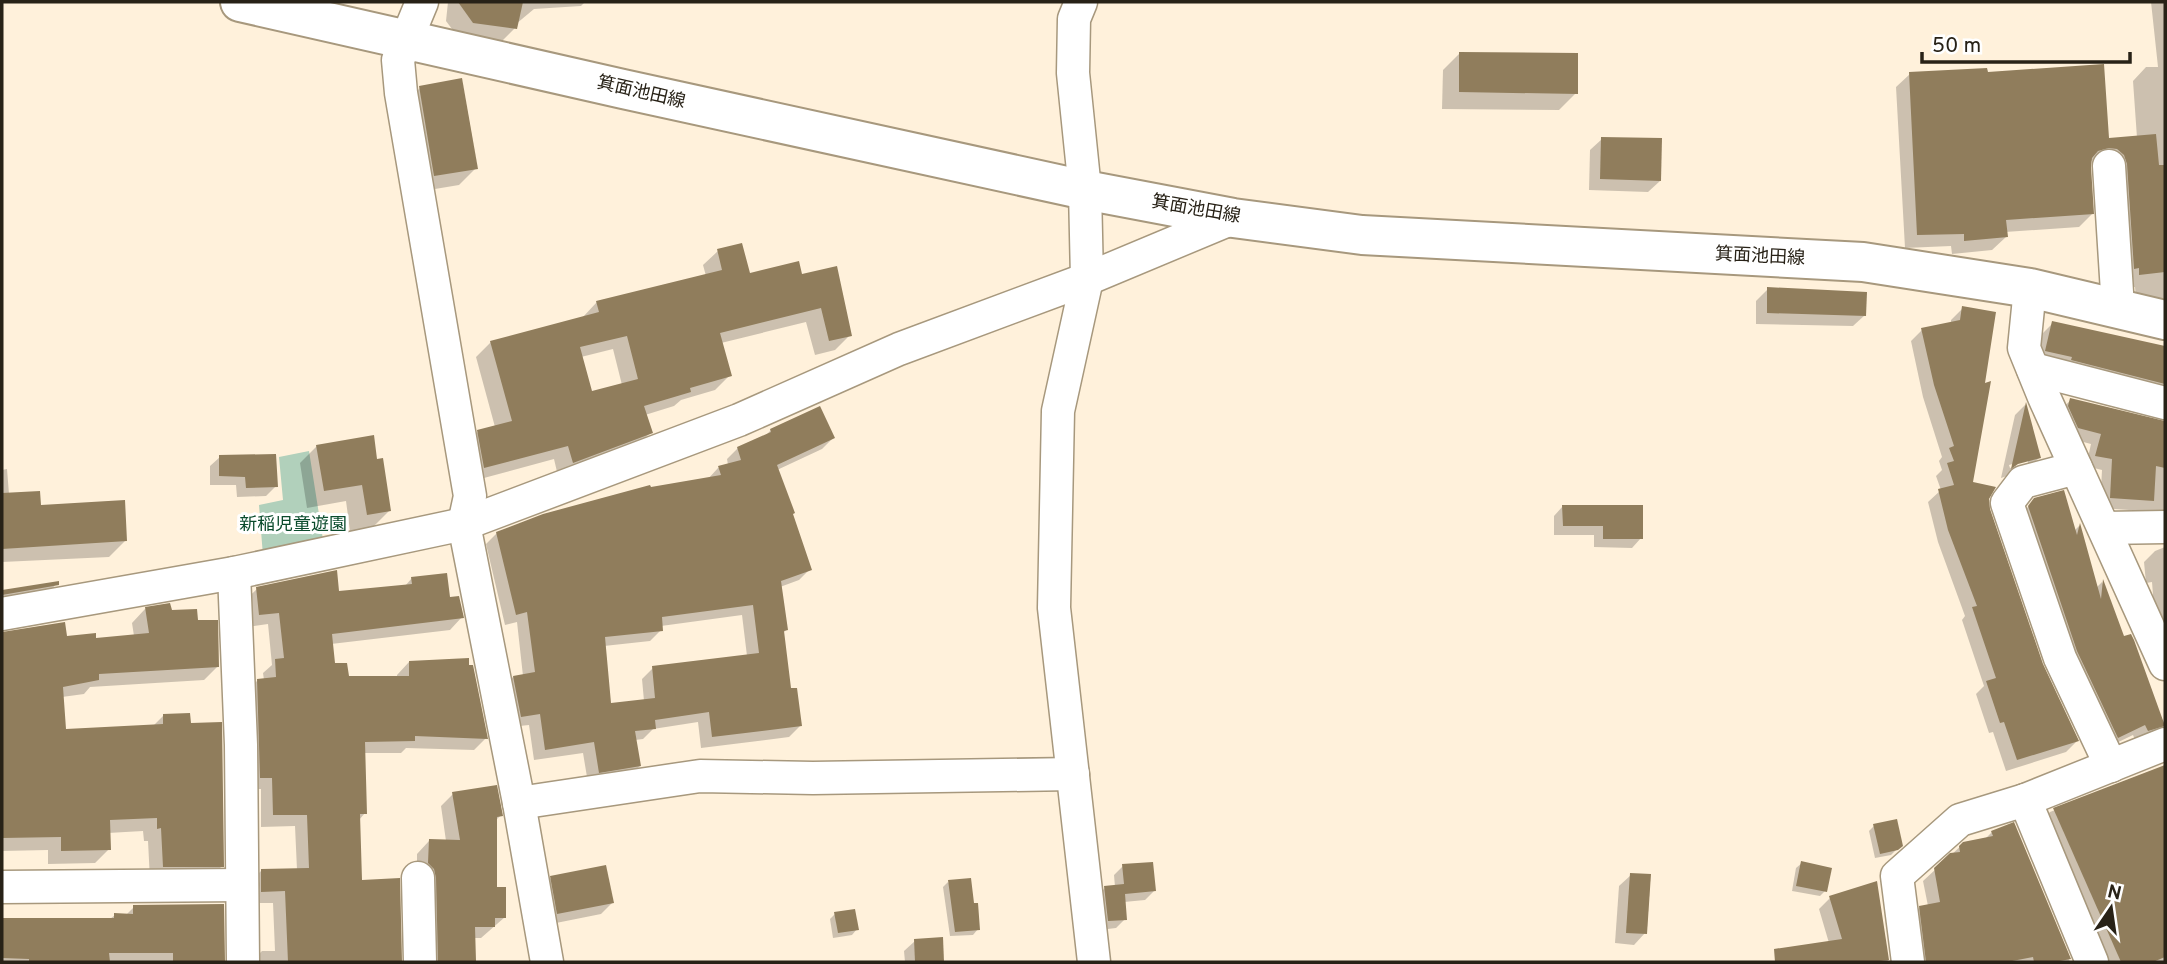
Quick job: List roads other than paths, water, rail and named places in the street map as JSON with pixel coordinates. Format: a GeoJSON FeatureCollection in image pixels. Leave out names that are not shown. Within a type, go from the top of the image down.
{"type":"FeatureCollection","features":[{"type":"Feature","properties":{"kind":"main road","name":"箕面池田線"},"geometry":{"type":"LineString","coordinates":[[240,2],[1085,190],[1233,218],[1362,235],[1863,262],[2031,288],[2165,320]]}},
{"type":"Feature","properties":{"kind":"street"},"geometry":{"type":"LineString","coordinates":[[422,2],[398,60],[401,93],[470,496],[464,524],[547,962]]}},
{"type":"Feature","properties":{"kind":"street"},"geometry":{"type":"LineString","coordinates":[[1081,2],[1074,19],[1073,73],[1085,190],[1087,279],[1058,411],[1054,608],[1094,962]]}},
{"type":"Feature","properties":{"kind":"street"},"geometry":{"type":"LineString","coordinates":[[2109,166],[2118,308]]}},
{"type":"Feature","properties":{"kind":"street"},"geometry":{"type":"LineString","coordinates":[[2,614],[234,573],[464,524],[739,420],[899,349],[1087,279],[1233,218]]}},
{"type":"Feature","properties":{"kind":"street"},"geometry":{"type":"LineString","coordinates":[[2031,288],[2024,348],[2165,664]]}},
{"type":"Feature","properties":{"kind":"street"},"geometry":{"type":"LineString","coordinates":[[2033,369],[2165,404]]}},
{"type":"Feature","properties":{"kind":"street"},"geometry":{"type":"LineString","coordinates":[[2076,468],[2023,482],[2007,503],[2060,658],[2111,766]]}},
{"type":"Feature","properties":{"kind":"street"},"geometry":{"type":"LineString","coordinates":[[2104,528],[2165,527]]}},
{"type":"Feature","properties":{"kind":"street"},"geometry":{"type":"LineString","coordinates":[[234,573],[241,745],[243,962]]}},
{"type":"Feature","properties":{"kind":"street"},"geometry":{"type":"LineString","coordinates":[[1908,962],[1897,876],[1960,820],[2025,800],[2165,744]]}},
{"type":"Feature","properties":{"kind":"street"},"geometry":{"type":"LineString","coordinates":[[519,803],[700,776],[813,778],[1073,774]]}},
{"type":"Feature","properties":{"kind":"street"},"geometry":{"type":"LineString","coordinates":[[2025,800],[2092,962]]}},
{"type":"Feature","properties":{"kind":"street"},"geometry":{"type":"LineString","coordinates":[[418,878],[420,962]]}},
{"type":"Feature","properties":{"kind":"street"},"geometry":{"type":"LineString","coordinates":[[2,887],[242,885]]}},
{"type":"Feature","properties":{"kind":"park label","name":"新稲児童遊園"},"geometry":{"type":"Point","coordinates":[293,525]}}]}
